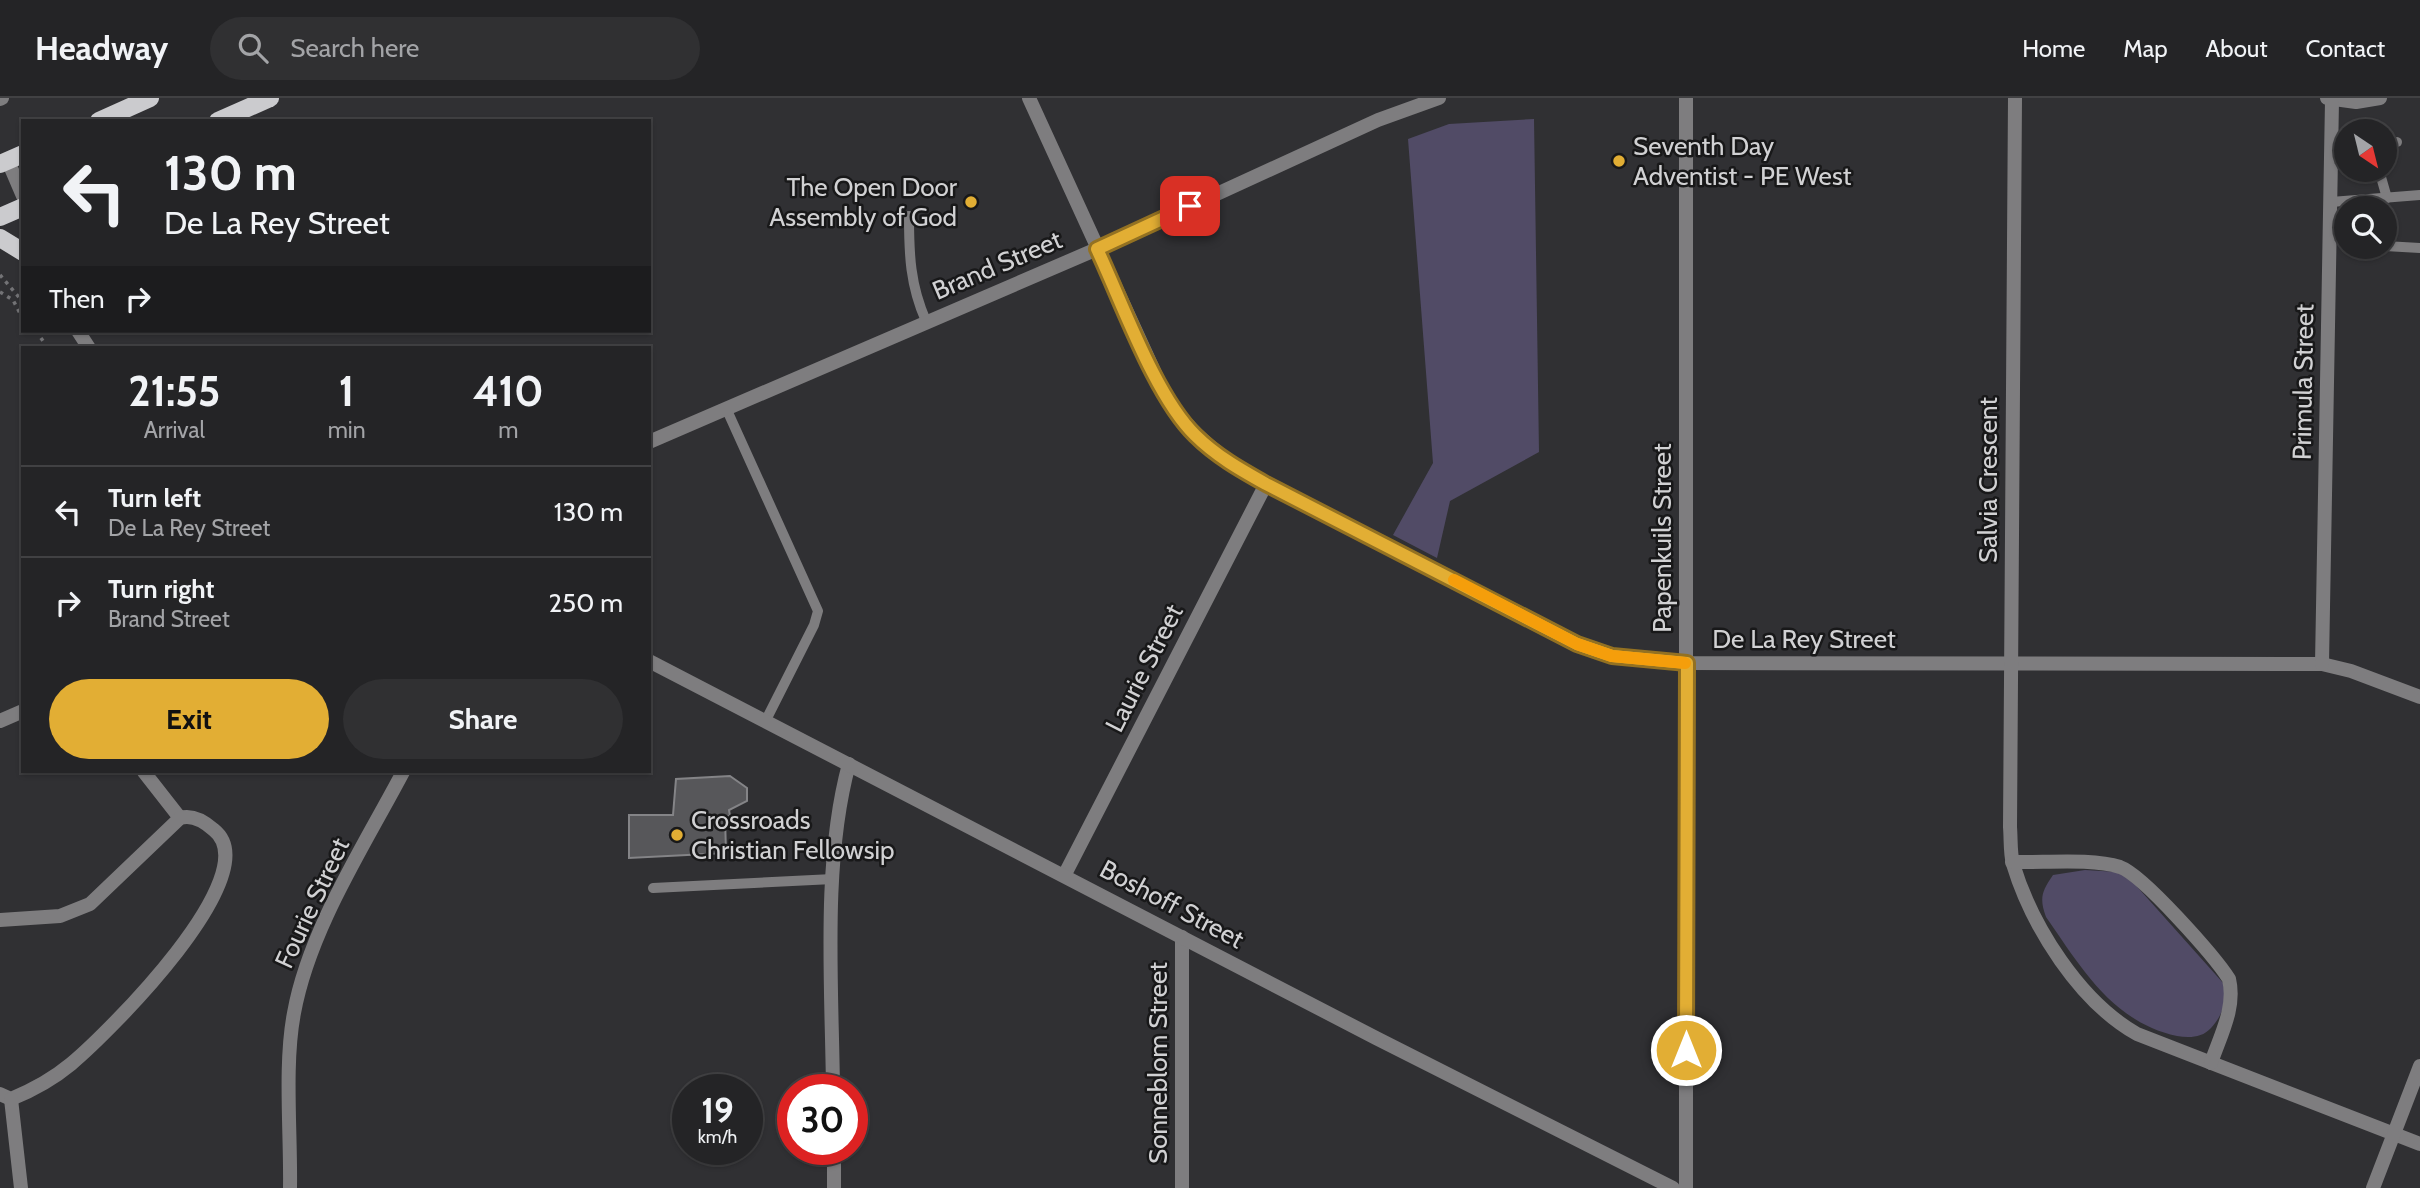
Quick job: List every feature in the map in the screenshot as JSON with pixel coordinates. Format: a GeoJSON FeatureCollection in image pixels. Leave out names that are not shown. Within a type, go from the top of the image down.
{"type":"FeatureCollection","features":[{"type":"Feature","properties":{"kind":"main road"},"geometry":{"type":"LineString","coordinates":[[103,119],[150,98]]}},
{"type":"Feature","properties":{"kind":"main road"},"geometry":{"type":"LineString","coordinates":[[223,119],[270,98]]}},
{"type":"Feature","properties":{"kind":"main road"},"geometry":{"type":"LineString","coordinates":[[0,217],[21,208]]}},
{"type":"Feature","properties":{"kind":"main road"},"geometry":{"type":"LineString","coordinates":[[0,238],[21,250]]}},
{"type":"Feature","properties":{"kind":"street","name":"De La Rey Street"},"geometry":{"type":"LineString","coordinates":[[1029,98],[1165,395],[1177,414],[1206,446],[1266,484],[1577,644],[1612,656],[1687,663],[2322,664],[2351,671],[2420,697]]}},
{"type":"Feature","properties":{"kind":"street","name":"Brand Street"},"geometry":{"type":"LineString","coordinates":[[651,441],[1097,249],[1378,120],[1439,98]]}},
{"type":"Feature","properties":{"kind":"street","name":"Papenkuils Street"},"geometry":{"type":"LineString","coordinates":[[1686,98],[1686,1188]]}},
{"type":"Feature","properties":{"kind":"street","name":"Salvia Crescent"},"geometry":{"type":"LineString","coordinates":[[2015,98],[2012,862],[2032,914],[2087,996],[2117,1023],[2137,1034],[2420,1144]]}},
{"type":"Feature","properties":{"kind":"street"},"geometry":{"type":"LineString","coordinates":[[2329,99],[2356,102],[2380,98]]}},
{"type":"Feature","properties":{"kind":"street","name":"Primula Street"},"geometry":{"type":"LineString","coordinates":[[2322,664],[2331,202],[2329,99]]}},
{"type":"Feature","properties":{"kind":"street"},"geometry":{"type":"LineString","coordinates":[[10,160],[21,190]]}},
{"type":"Feature","properties":{"kind":"street","name":"Laurie Street"},"geometry":{"type":"LineString","coordinates":[[1065,874],[1266,484]]}},
{"type":"Feature","properties":{"kind":"street","name":"Boshoff Street"},"geometry":{"type":"LineString","coordinates":[[651,662],[1673,1188]]}},
{"type":"Feature","properties":{"kind":"street"},"geometry":{"type":"LineString","coordinates":[[0,721],[21,712]]}},
{"type":"Feature","properties":{"kind":"street"},"geometry":{"type":"LineString","coordinates":[[833,1074],[833,879],[838,804],[849,764]]}},
{"type":"Feature","properties":{"kind":"street"},"geometry":{"type":"LineString","coordinates":[[145,773],[180,818]]}},
{"type":"Feature","properties":{"kind":"street","name":"Fourie Street"},"geometry":{"type":"LineString","coordinates":[[290,1188],[291,1052],[298,990],[326,920],[402,773]]}},
{"type":"Feature","properties":{"kind":"street"},"geometry":{"type":"LineString","coordinates":[[0,920],[60,916],[90,904],[180,818],[195,817],[212,828],[227,849],[224,874],[209,906],[185,944],[97,1039],[56,1076],[6,1097],[21,1188]]}},
{"type":"Feature","properties":{"kind":"street"},"geometry":{"type":"LineString","coordinates":[[2012,862],[2111,865],[2131,872],[2147,887],[2229,979],[2232,998],[2229,1014],[2211,1063]]}},
{"type":"Feature","properties":{"kind":"street","name":"Sonneblom Street"},"geometry":{"type":"LineString","coordinates":[[1182,937],[1182,1188]]}},
{"type":"Feature","properties":{"kind":"street"},"geometry":{"type":"LineString","coordinates":[[2373,1188],[2420,1066]]}},
{"type":"Feature","properties":{"kind":"street"},"geometry":{"type":"LineString","coordinates":[[834,1165],[834,1188]]}},
{"type":"Feature","properties":{"kind":"lane"},"geometry":{"type":"LineString","coordinates":[[2397,197],[2420,195]]}},
{"type":"Feature","properties":{"kind":"lane"},"geometry":{"type":"LineString","coordinates":[[909,216],[909,266],[914,294],[926,321]]}},
{"type":"Feature","properties":{"kind":"lane"},"geometry":{"type":"LineString","coordinates":[[2397,247],[2420,248]]}},
{"type":"Feature","properties":{"kind":"lane"},"geometry":{"type":"LineString","coordinates":[[726,408],[818,611],[814,625],[765,722]]}},
{"type":"Feature","properties":{"kind":"lane"},"geometry":{"type":"LineString","coordinates":[[653,888],[833,879]]}},
{"type":"Feature","properties":{"kind":"path"},"geometry":{"type":"LineString","coordinates":[[0,275],[21,300]]}},
{"type":"Feature","properties":{"kind":"path"},"geometry":{"type":"LineString","coordinates":[[0,292],[13,300],[21,315]]}},
{"type":"Feature","properties":{"kind":"shaded area"},"geometry":{"type":"Polygon","coordinates":[[[1534,119],[1539,452],[1450,501],[1437,558],[1393,535],[1433,463],[1408,139],[1449,124],[1534,119]]]}},
{"type":"Feature","properties":{"kind":"shaded area"},"geometry":{"type":"Polygon","coordinates":[[[2085,870],[2118,872],[2132,881],[2224,984],[2223,1007],[2219,1018],[2207,1031],[2195,1036],[2177,1036],[2134,1019],[2100,990],[2072,955],[2046,917],[2042,900],[2044,890],[2053,875],[2085,870]]]}},
{"type":"Feature","properties":{"kind":"building","name":"Crossroads Christian Fellowsip"},"geometry":{"type":"Polygon","coordinates":[[[730,776],[747,788],[747,801],[729,810],[730,816],[725,816],[726,853],[629,858],[629,815],[673,815],[676,779],[730,776]]]}},
{"type":"Feature","properties":{"kind":"slow traffic"},"geometry":{"type":"LineString","coordinates":[[1454,580],[1577,644],[1612,656],[1685,663]]}},
{"type":"Feature","properties":{"kind":"place","name":"Seventh Day Adventist - PE West"},"geometry":{"type":"Point","coordinates":[1619,161]}},
{"type":"Feature","properties":{"kind":"place","name":"The Open Door Assembly of God"},"geometry":{"type":"Point","coordinates":[971,202]}},
{"type":"Feature","properties":{"kind":"place","name":"Crossroads Christian Fellowsip"},"geometry":{"type":"Point","coordinates":[677,835]}},
{"type":"Feature","properties":{"kind":"route"},"geometry":{"type":"LineString","coordinates":[[1190,206],[1097,249],[1165,395],[1193,434],[1206,446],[1266,484],[1577,644],[1612,656],[1687,663],[1686,1050]]}}]}
